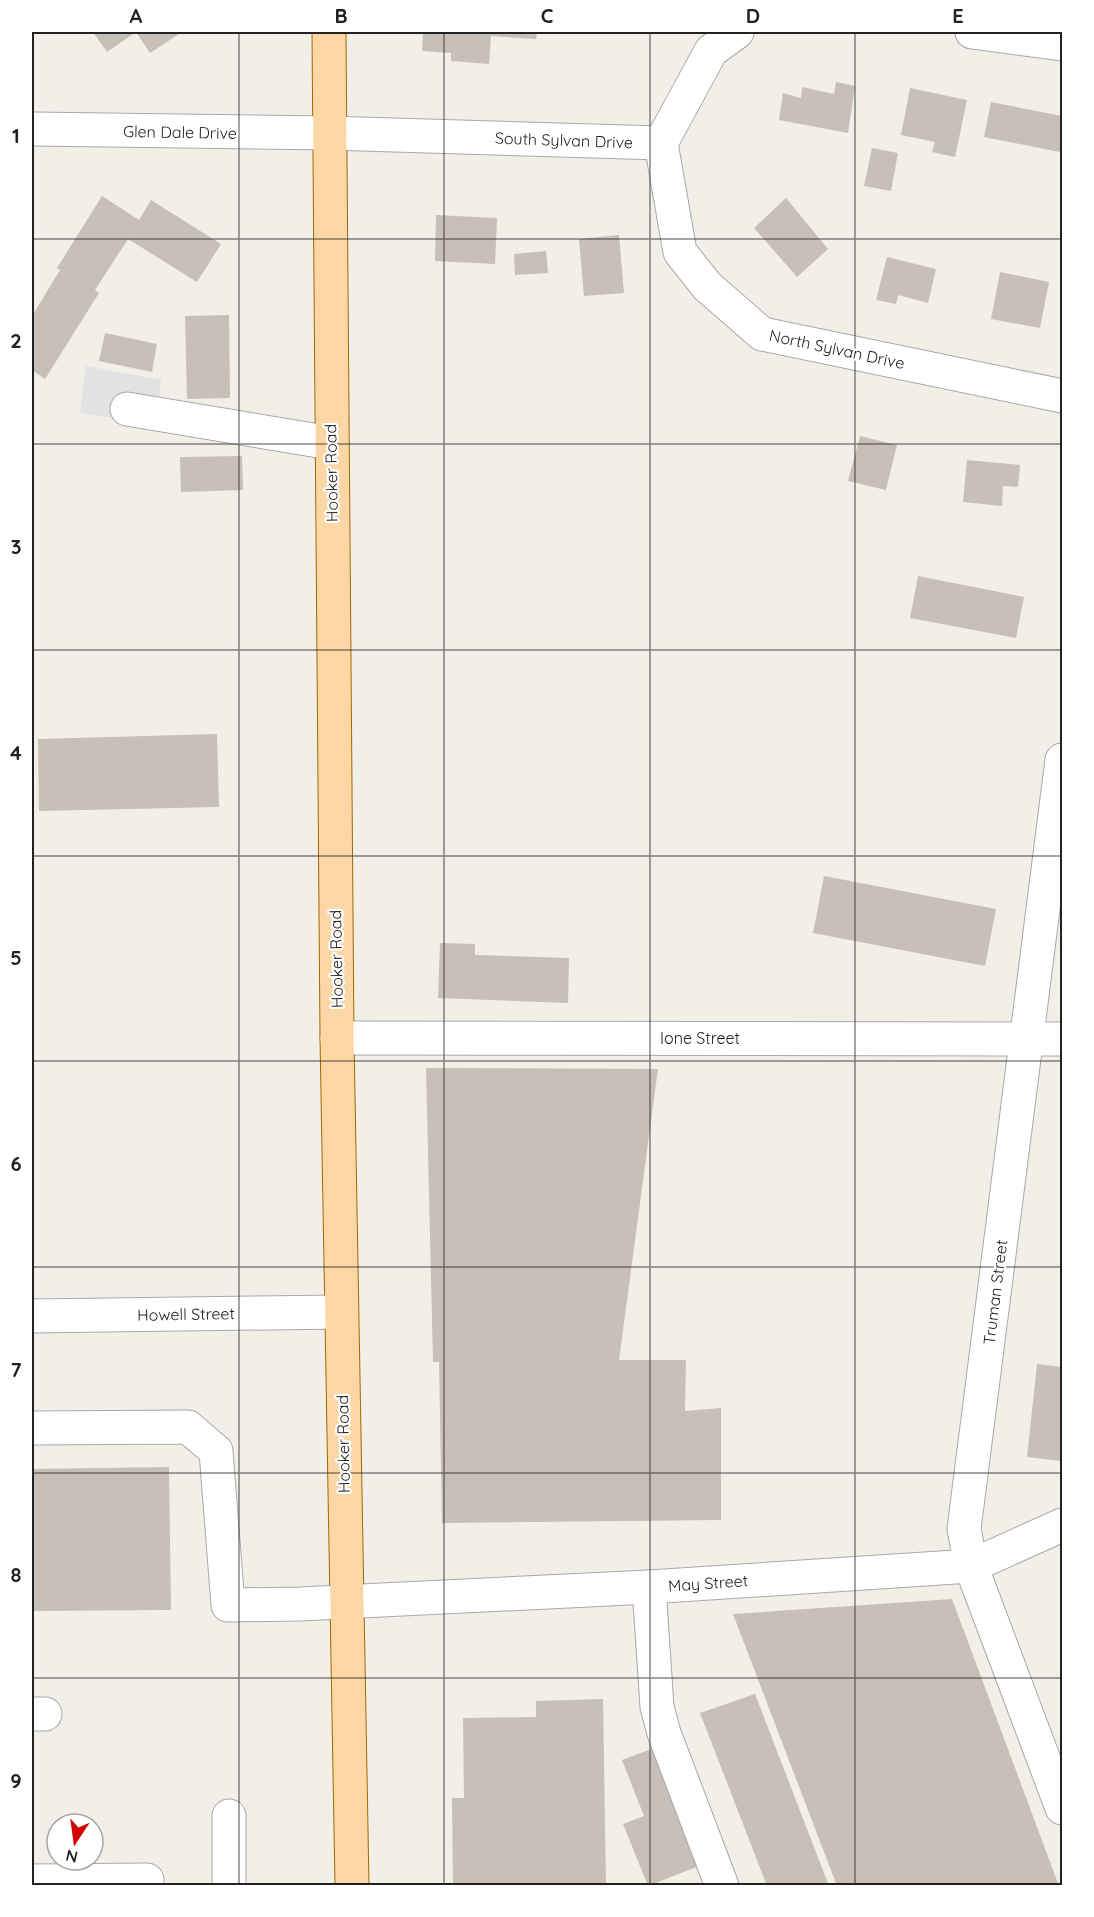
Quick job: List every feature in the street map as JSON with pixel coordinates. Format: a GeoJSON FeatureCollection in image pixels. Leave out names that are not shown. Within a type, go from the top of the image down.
{"type":"FeatureCollection","features":[{"type":"Feature","properties":{"kind":"main road","name":"Hooker Road"},"geometry":{"type":"LineString","coordinates":[[329,32],[328,134],[337,1038],[345,1601],[352,1886]]}},
{"type":"Feature","properties":{"kind":"street"},"geometry":{"type":"LineString","coordinates":[[661,143],[711,51],[737,32]]}},
{"type":"Feature","properties":{"kind":"street"},"geometry":{"type":"LineString","coordinates":[[972,32],[1062,44]]}},
{"type":"Feature","properties":{"kind":"street","name":"Glen Dale Drive"},"geometry":{"type":"LineString","coordinates":[[32,129],[328,134]]}},
{"type":"Feature","properties":{"kind":"street","name":"South Sylvan Drive"},"geometry":{"type":"LineString","coordinates":[[328,134],[661,143]]}},
{"type":"Feature","properties":{"kind":"street","name":"North Sylvan Drive"},"geometry":{"type":"LineString","coordinates":[[661,143],[680,252],[707,286],[762,334],[1062,396]]}},
{"type":"Feature","properties":{"kind":"street"},"geometry":{"type":"LineString","coordinates":[[127,409],[331,443]]}},
{"type":"Feature","properties":{"kind":"street","name":"Truman Street"},"geometry":{"type":"LineString","coordinates":[[1062,760],[964,1529],[971,1566],[1062,1808]]}},
{"type":"Feature","properties":{"kind":"street","name":"Ione Street"},"geometry":{"type":"LineString","coordinates":[[337,1038],[1027,1037],[1062,1039]]}},
{"type":"Feature","properties":{"kind":"street","name":"Howell Street"},"geometry":{"type":"LineString","coordinates":[[32,1316],[341,1312]]}},
{"type":"Feature","properties":{"kind":"street","name":"May Street"},"geometry":{"type":"LineString","coordinates":[[32,1428],[188,1426],[216,1451],[228,1605],[649,1587],[971,1566],[1062,1525]]}},
{"type":"Feature","properties":{"kind":"street"},"geometry":{"type":"LineString","coordinates":[[649,1587],[657,1707],[664,1733],[722,1886]]}},
{"type":"Feature","properties":{"kind":"street"},"geometry":{"type":"LineString","coordinates":[[229,1816],[229,1886]]}},
{"type":"Feature","properties":{"kind":"street"},"geometry":{"type":"LineString","coordinates":[[32,1881],[147,1880],[147,1886]]}},
{"type":"Feature","properties":{"kind":"shaded area"},"geometry":{"type":"Polygon","coordinates":[[[86,366],[161,380],[156,424],[80,413],[86,366]]]}},
{"type":"Feature","properties":{"kind":"building"},"geometry":{"type":"Polygon","coordinates":[[[93,32],[136,32],[107,52],[93,32]]]}},
{"type":"Feature","properties":{"kind":"building"},"geometry":{"type":"Polygon","coordinates":[[[136,32],[182,32],[150,53],[136,32]]]}},
{"type":"Feature","properties":{"kind":"building"},"geometry":{"type":"Polygon","coordinates":[[[423,32],[537,32],[536,39],[491,36],[489,64],[451,61],[451,53],[422,51],[423,32]]]}},
{"type":"Feature","properties":{"kind":"building"},"geometry":{"type":"Polygon","coordinates":[[[836,82],[855,86],[848,133],[779,120],[783,93],[801,98],[802,87],[834,94],[836,82]]]}},
{"type":"Feature","properties":{"kind":"building"},"geometry":{"type":"Polygon","coordinates":[[[910,88],[967,100],[955,157],[932,152],[935,142],[901,135],[910,88]]]}},
{"type":"Feature","properties":{"kind":"building"},"geometry":{"type":"Polygon","coordinates":[[[991,102],[1062,116],[1060,152],[984,137],[991,102]]]}},
{"type":"Feature","properties":{"kind":"building"},"geometry":{"type":"Polygon","coordinates":[[[872,148],[898,153],[891,191],[864,186],[872,148]]]}},
{"type":"Feature","properties":{"kind":"building"},"geometry":{"type":"Polygon","coordinates":[[[102,196],[139,220],[151,200],[221,244],[197,282],[128,239],[95,290],[99,293],[45,379],[32,370],[32,316],[60,270],[57,268],[102,196]]]}},
{"type":"Feature","properties":{"kind":"building"},"geometry":{"type":"Polygon","coordinates":[[[786,198],[828,249],[797,277],[754,228],[786,198]]]}},
{"type":"Feature","properties":{"kind":"building"},"geometry":{"type":"Polygon","coordinates":[[[436,215],[497,218],[495,264],[435,261],[436,215]]]}},
{"type":"Feature","properties":{"kind":"building"},"geometry":{"type":"Polygon","coordinates":[[[619,235],[624,293],[584,296],[579,239],[619,235]]]}},
{"type":"Feature","properties":{"kind":"building"},"geometry":{"type":"Polygon","coordinates":[[[546,251],[548,273],[515,275],[514,254],[546,251]]]}},
{"type":"Feature","properties":{"kind":"building"},"geometry":{"type":"Polygon","coordinates":[[[887,257],[936,269],[928,303],[898,295],[896,304],[876,300],[887,257]]]}},
{"type":"Feature","properties":{"kind":"building"},"geometry":{"type":"Polygon","coordinates":[[[1000,272],[1049,282],[1040,328],[991,319],[1000,272]]]}},
{"type":"Feature","properties":{"kind":"building"},"geometry":{"type":"Polygon","coordinates":[[[229,315],[230,398],[187,399],[185,316],[229,315]]]}},
{"type":"Feature","properties":{"kind":"building"},"geometry":{"type":"Polygon","coordinates":[[[105,333],[157,344],[152,372],[99,361],[105,333]]]}},
{"type":"Feature","properties":{"kind":"building"},"geometry":{"type":"Polygon","coordinates":[[[860,436],[897,445],[886,490],[848,481],[860,436]]]}},
{"type":"Feature","properties":{"kind":"building"},"geometry":{"type":"Polygon","coordinates":[[[242,456],[243,490],[181,492],[180,457],[242,456]]]}},
{"type":"Feature","properties":{"kind":"building"},"geometry":{"type":"Polygon","coordinates":[[[967,460],[1020,465],[1018,487],[1003,486],[1002,506],[963,502],[967,460]]]}},
{"type":"Feature","properties":{"kind":"building"},"geometry":{"type":"Polygon","coordinates":[[[918,576],[1024,597],[1016,638],[910,618],[918,576]]]}},
{"type":"Feature","properties":{"kind":"building"},"geometry":{"type":"Polygon","coordinates":[[[217,734],[219,807],[39,811],[38,739],[217,734]]]}},
{"type":"Feature","properties":{"kind":"building"},"geometry":{"type":"Polygon","coordinates":[[[824,876],[996,909],[985,966],[813,933],[824,876]]]}},
{"type":"Feature","properties":{"kind":"building"},"geometry":{"type":"Polygon","coordinates":[[[440,943],[475,944],[475,955],[569,958],[568,1003],[438,998],[440,943]]]}},
{"type":"Feature","properties":{"kind":"building"},"geometry":{"type":"Polygon","coordinates":[[[426,1068],[658,1069],[619,1360],[686,1360],[685,1411],[721,1408],[721,1520],[442,1523],[439,1362],[433,1362],[426,1068]]]}},
{"type":"Feature","properties":{"kind":"building"},"geometry":{"type":"Polygon","coordinates":[[[1037,1364],[1062,1367],[1062,1461],[1027,1457],[1037,1364]]]}},
{"type":"Feature","properties":{"kind":"building"},"geometry":{"type":"Polygon","coordinates":[[[169,1467],[171,1610],[32,1611],[32,1469],[169,1467]]]}},
{"type":"Feature","properties":{"kind":"building"},"geometry":{"type":"Polygon","coordinates":[[[952,1599],[1059,1886],[837,1886],[733,1614],[952,1599]]]}},
{"type":"Feature","properties":{"kind":"building"},"geometry":{"type":"Polygon","coordinates":[[[755,1694],[829,1886],[767,1886],[700,1713],[755,1694]]]}},
{"type":"Feature","properties":{"kind":"building"},"geometry":{"type":"Polygon","coordinates":[[[603,1699],[606,1886],[453,1886],[452,1798],[464,1798],[463,1718],[536,1717],[536,1701],[603,1699]]]}},
{"type":"Feature","properties":{"kind":"building"},"geometry":{"type":"Polygon","coordinates":[[[657,1747],[704,1864],[648,1886],[623,1824],[644,1816],[622,1760],[657,1747]]]}}]}
